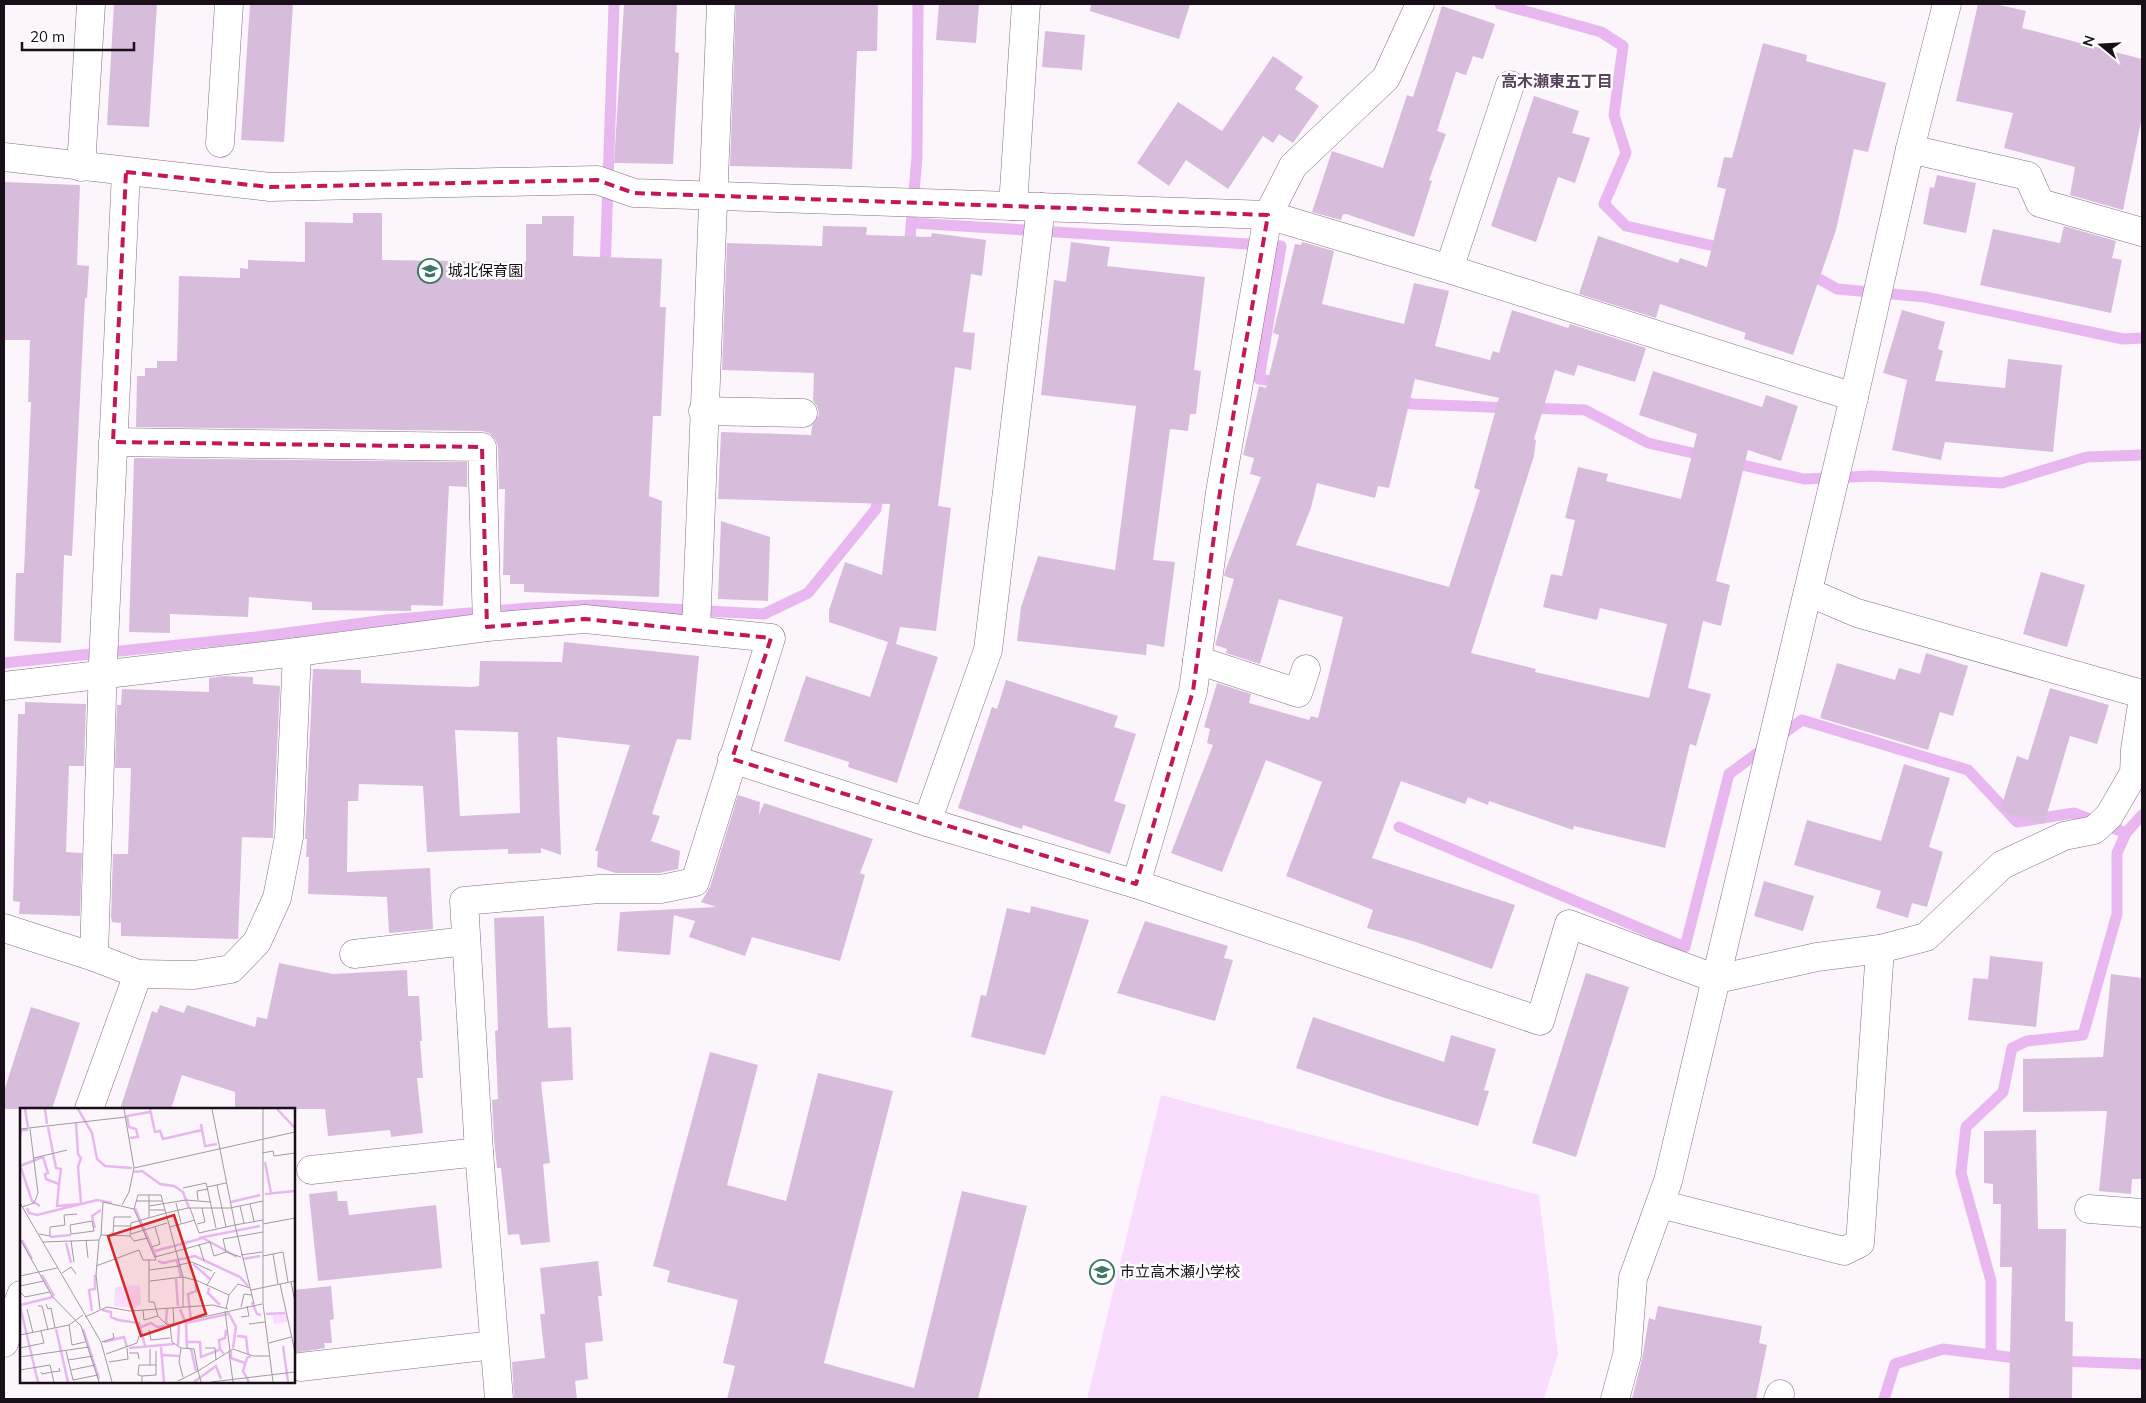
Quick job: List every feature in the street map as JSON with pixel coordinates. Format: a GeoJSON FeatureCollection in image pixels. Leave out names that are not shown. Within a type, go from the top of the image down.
{"type":"FeatureCollection","features":[{"type":"Feature","properties":{"kind":"street"},"geometry":{"type":"LineString","coordinates":[[81,167],[91,4]]}},
{"type":"Feature","properties":{"kind":"street"},"geometry":{"type":"LineString","coordinates":[[220,143],[228,4]]}},
{"type":"Feature","properties":{"kind":"street"},"geometry":{"type":"LineString","coordinates":[[696,616],[711,195],[721,4]]}},
{"type":"Feature","properties":{"kind":"street"},"geometry":{"type":"LineString","coordinates":[[1013,206],[1026,4]]}},
{"type":"Feature","properties":{"kind":"street"},"geometry":{"type":"LineString","coordinates":[[1136,884],[1193,691],[1220,492],[1264,235],[1293,166],[1386,78],[1420,4]]}},
{"type":"Feature","properties":{"kind":"street"},"geometry":{"type":"LineString","coordinates":[[1615,1399],[1627,1355],[1633,1278],[1668,1181],[1854,397],[1910,149],[1947,4]]}},
{"type":"Feature","properties":{"kind":"street"},"geometry":{"type":"LineString","coordinates":[[1449,269],[1510,85]]}},
{"type":"Feature","properties":{"kind":"street"},"geometry":{"type":"LineString","coordinates":[[1910,149],[2028,176],[2040,203],[2142,232]]}},
{"type":"Feature","properties":{"kind":"street"},"geometry":{"type":"LineString","coordinates":[[4,158],[270,187],[607,184],[634,193],[1013,206],[1039,225],[1264,235],[1449,269],[1854,397]]}},
{"type":"Feature","properties":{"kind":"street"},"geometry":{"type":"LineString","coordinates":[[94,957],[104,659],[126,172]]}},
{"type":"Feature","properties":{"kind":"street"},"geometry":{"type":"LineString","coordinates":[[927,822],[988,650],[1039,225]]}},
{"type":"Feature","properties":{"kind":"street"},"geometry":{"type":"LineString","coordinates":[[703,411],[803,413]]}},
{"type":"Feature","properties":{"kind":"street"},"geometry":{"type":"LineString","coordinates":[[113,442],[482,447],[486,614]]}},
{"type":"Feature","properties":{"kind":"street"},"geometry":{"type":"LineString","coordinates":[[1808,592],[1857,613],[2142,694]]}},
{"type":"Feature","properties":{"kind":"street"},"geometry":{"type":"LineString","coordinates":[[4,686],[104,659],[297,652],[486,614],[585,619],[696,616],[772,638],[695,882],[661,890],[599,889],[464,901],[479,1152],[499,1399]]}},
{"type":"Feature","properties":{"kind":"street"},"geometry":{"type":"LineString","coordinates":[[4,928],[94,957],[138,974],[194,975],[231,969],[257,942],[277,898],[289,837],[297,652]]}},
{"type":"Feature","properties":{"kind":"street"},"geometry":{"type":"LineString","coordinates":[[1198,660],[1298,693],[1306,669]]}},
{"type":"Feature","properties":{"kind":"street"},"geometry":{"type":"LineString","coordinates":[[732,760],[927,822],[1136,884],[1540,1022],[1569,924],[1717,979],[1816,957],[1880,949],[1926,936],[2002,865],[2064,836],[2102,823],[2138,772],[2135,750],[2142,704]]}},
{"type":"Feature","properties":{"kind":"street"},"geometry":{"type":"LineString","coordinates":[[354,954],[466,941]]}},
{"type":"Feature","properties":{"kind":"street"},"geometry":{"type":"LineString","coordinates":[[1660,1204],[1844,1251],[1860,1243],[1880,949]]}},
{"type":"Feature","properties":{"kind":"street"},"geometry":{"type":"LineString","coordinates":[[89,1108],[138,974]]}},
{"type":"Feature","properties":{"kind":"street"},"geometry":{"type":"LineString","coordinates":[[310,1170],[479,1152]]}},
{"type":"Feature","properties":{"kind":"street"},"geometry":{"type":"LineString","coordinates":[[2089,1209],[2142,1213]]}},
{"type":"Feature","properties":{"kind":"street"},"geometry":{"type":"LineString","coordinates":[[4,1343],[14,1299]]}},
{"type":"Feature","properties":{"kind":"street"},"geometry":{"type":"LineString","coordinates":[[300,1367],[494,1344]]}},
{"type":"Feature","properties":{"kind":"highlighted area"},"geometry":{"type":"Polygon","coordinates":[[[126,172],[270,187],[597,180],[634,193],[1268,215],[1220,492],[1193,691],[1136,884],[732,759],[771,638],[585,619],[487,627],[482,447],[113,442],[126,172]]]}},
{"type":"Feature","properties":{"kind":"shaded area"},"geometry":{"type":"Polygon","coordinates":[[[1161,1095],[1539,1195],[1558,1354],[1544,1399],[1087,1399],[1161,1095]]]}},
{"type":"Feature","properties":{"kind":"building"},"geometry":{"type":"Polygon","coordinates":[[[114,4],[157,4],[149,127],[107,125],[114,4]]]}},
{"type":"Feature","properties":{"kind":"building"},"geometry":{"type":"Polygon","coordinates":[[[250,4],[293,4],[284,142],[241,140],[250,4]]]}},
{"type":"Feature","properties":{"kind":"building"},"geometry":{"type":"Polygon","coordinates":[[[624,4],[677,4],[675,52],[679,53],[673,164],[614,163],[624,4]]]}},
{"type":"Feature","properties":{"kind":"building"},"geometry":{"type":"Polygon","coordinates":[[[736,4],[878,4],[877,51],[857,51],[852,169],[730,166],[736,4]]]}},
{"type":"Feature","properties":{"kind":"building"},"geometry":{"type":"Polygon","coordinates":[[[939,4],[979,4],[976,43],[936,40],[939,4]]]}},
{"type":"Feature","properties":{"kind":"building"},"geometry":{"type":"Polygon","coordinates":[[[1091,4],[1190,4],[1179,39],[1090,11],[1091,4]]]}},
{"type":"Feature","properties":{"kind":"building"},"geometry":{"type":"Polygon","coordinates":[[[1978,4],[1995,4],[2026,11],[2022,28],[2142,59],[2142,117],[2123,210],[2070,195],[2075,167],[2004,148],[2013,113],[1956,101],[1978,4]]]}},
{"type":"Feature","properties":{"kind":"building"},"geometry":{"type":"Polygon","coordinates":[[[1442,6],[1495,24],[1483,59],[1473,56],[1466,75],[1456,72],[1437,131],[1446,134],[1429,180],[1432,181],[1414,237],[1346,214],[1343,214],[1341,220],[1312,212],[1332,151],[1383,168],[1407,95],[1413,97],[1442,6]]]}},
{"type":"Feature","properties":{"kind":"building"},"geometry":{"type":"Polygon","coordinates":[[[1045,31],[1085,35],[1082,70],[1042,67],[1045,31]]]}},
{"type":"Feature","properties":{"kind":"building"},"geometry":{"type":"Polygon","coordinates":[[[1763,43],[1807,55],[1806,61],[1886,83],[1868,152],[1854,149],[1836,230],[1793,355],[1744,339],[1746,333],[1660,304],[1656,318],[1579,294],[1598,236],[1678,263],[1680,258],[1707,267],[1726,189],[1717,187],[1724,157],[1732,158],[1763,43]]]}},
{"type":"Feature","properties":{"kind":"building"},"geometry":{"type":"Polygon","coordinates":[[[1273,56],[1303,77],[1295,89],[1319,106],[1293,143],[1279,134],[1273,143],[1263,136],[1228,189],[1186,160],[1169,186],[1137,163],[1178,102],[1222,131],[1273,56]]]}},
{"type":"Feature","properties":{"kind":"building"},"geometry":{"type":"Polygon","coordinates":[[[1534,96],[1579,111],[1572,133],[1590,138],[1575,183],[1558,177],[1536,242],[1491,226],[1534,96]]]}},
{"type":"Feature","properties":{"kind":"building"},"geometry":{"type":"Polygon","coordinates":[[[1937,175],[1976,183],[1966,233],[1923,224],[1930,187],[1934,188],[1937,175]]]}},
{"type":"Feature","properties":{"kind":"building"},"geometry":{"type":"Polygon","coordinates":[[[4,182],[80,185],[77,265],[89,266],[87,298],[85,298],[72,556],[64,555],[61,643],[14,641],[16,573],[24,573],[31,402],[28,402],[30,340],[4,340],[4,182]]]}},
{"type":"Feature","properties":{"kind":"building"},"geometry":{"type":"Polygon","coordinates":[[[353,213],[382,213],[382,260],[526,262],[526,224],[542,224],[542,216],[574,216],[573,256],[662,259],[660,307],[666,307],[661,416],[653,416],[649,496],[662,501],[659,597],[524,592],[524,584],[510,584],[510,575],[503,575],[505,489],[499,489],[498,446],[495,439],[489,433],[482,431],[136,427],[137,376],[145,376],[145,368],[157,368],[157,361],[177,361],[179,276],[240,278],[240,268],[248,269],[248,260],[305,262],[305,222],[353,223],[353,213]]]}},
{"type":"Feature","properties":{"kind":"building"},"geometry":{"type":"Polygon","coordinates":[[[823,226],[867,227],[866,235],[931,237],[932,233],[986,240],[982,276],[971,274],[963,332],[975,333],[971,370],[955,367],[938,506],[951,508],[936,631],[900,627],[896,644],[938,657],[897,783],[848,767],[849,762],[784,741],[806,676],[870,697],[888,642],[829,622],[829,610],[845,562],[882,575],[890,504],[718,499],[721,432],[811,435],[812,426],[819,414],[817,406],[813,401],[814,373],[722,370],[727,243],[822,246],[823,226]]]}},
{"type":"Feature","properties":{"kind":"building"},"geometry":{"type":"Polygon","coordinates":[[[2064,226],[2116,241],[2112,258],[2122,260],[2111,313],[1980,285],[1993,229],[2060,243],[2064,226]]]}},
{"type":"Feature","properties":{"kind":"building"},"geometry":{"type":"Polygon","coordinates":[[[1071,242],[1110,247],[1107,266],[1205,277],[1194,370],[1201,371],[1196,414],[1190,414],[1188,431],[1170,429],[1153,560],[1175,562],[1164,647],[1147,644],[1146,655],[1017,641],[1021,607],[1038,556],[1115,570],[1136,406],[1041,395],[1054,280],[1066,282],[1071,242]]]}},
{"type":"Feature","properties":{"kind":"building"},"geometry":{"type":"Polygon","coordinates":[[[1302,242],[1334,251],[1322,304],[1404,324],[1414,283],[1449,291],[1435,346],[1490,360],[1493,351],[1499,353],[1512,310],[1568,328],[1570,324],[1646,348],[1635,382],[1578,365],[1574,376],[1555,370],[1534,439],[1536,440],[1534,456],[1471,653],[1536,669],[1535,672],[1649,698],[1667,624],[1600,608],[1597,620],[1543,607],[1551,574],[1562,576],[1575,520],[1565,518],[1578,467],[1608,474],[1606,481],[1681,499],[1697,434],[1639,415],[1653,371],[1762,407],[1766,395],[1798,406],[1781,461],[1748,450],[1716,581],[1730,585],[1721,626],[1703,621],[1688,688],[1711,694],[1696,746],[1690,744],[1665,848],[1574,826],[1573,830],[1489,801],[1488,805],[1468,797],[1465,804],[1401,781],[1372,858],[1515,905],[1492,969],[1416,942],[1367,928],[1373,910],[1286,876],[1322,782],[1266,760],[1222,872],[1171,853],[1213,745],[1207,743],[1210,729],[1204,727],[1217,683],[1251,694],[1249,703],[1309,720],[1311,716],[1318,718],[1343,617],[1279,599],[1260,664],[1226,653],[1227,649],[1215,645],[1234,579],[1224,576],[1225,571],[1261,477],[1250,474],[1254,458],[1243,455],[1259,386],[1266,388],[1279,335],[1273,333],[1295,244],[1301,245],[1302,242]],[[1415,379],[1389,488],[1378,486],[1375,498],[1317,483],[1311,508],[1296,545],[1449,587],[1480,490],[1474,488],[1499,398],[1415,379]]]}},
{"type":"Feature","properties":{"kind":"building"},"geometry":{"type":"Polygon","coordinates":[[[1902,310],[1945,322],[1938,349],[1943,351],[1935,381],[2005,388],[2008,359],[2062,365],[2053,452],[1945,442],[1941,460],[1892,450],[1907,380],[1883,373],[1902,310]]]}},
{"type":"Feature","properties":{"kind":"building"},"geometry":{"type":"Polygon","coordinates":[[[134,458],[467,462],[467,487],[449,486],[443,606],[411,605],[411,611],[312,610],[312,602],[249,597],[248,617],[170,614],[170,633],[129,632],[134,458]]]}},
{"type":"Feature","properties":{"kind":"building"},"geometry":{"type":"Polygon","coordinates":[[[721,521],[770,537],[768,601],[718,599],[721,521]]]}},
{"type":"Feature","properties":{"kind":"building"},"geometry":{"type":"Polygon","coordinates":[[[2041,572],[2085,585],[2067,647],[2023,634],[2041,572]]]}},
{"type":"Feature","properties":{"kind":"building"},"geometry":{"type":"Polygon","coordinates":[[[564,642],[699,656],[691,740],[677,739],[652,814],[660,816],[651,841],[680,851],[678,869],[659,873],[616,873],[597,867],[598,851],[595,851],[630,745],[557,737],[561,855],[541,848],[541,853],[508,854],[508,849],[427,852],[423,786],[359,784],[358,801],[348,801],[347,872],[430,868],[433,929],[389,933],[387,897],[308,894],[309,857],[306,857],[307,839],[305,839],[313,669],[361,670],[361,683],[472,687],[479,686],[480,661],[562,662],[564,642]],[[455,730],[460,816],[520,813],[518,732],[455,730]]]}},
{"type":"Feature","properties":{"kind":"building"},"geometry":{"type":"Polygon","coordinates":[[[1926,653],[1968,666],[1953,716],[1940,712],[1928,750],[1820,718],[1837,663],[1895,680],[1899,668],[1920,674],[1926,653]]]}},
{"type":"Feature","properties":{"kind":"building"},"geometry":{"type":"Polygon","coordinates":[[[223,676],[253,677],[253,684],[280,686],[273,838],[242,837],[238,939],[121,936],[121,923],[112,922],[111,917],[113,854],[128,854],[131,768],[115,768],[117,705],[121,705],[122,689],[209,692],[209,678],[223,676]]]}},
{"type":"Feature","properties":{"kind":"building"},"geometry":{"type":"Polygon","coordinates":[[[1006,680],[1118,716],[1114,727],[1136,734],[1114,801],[1126,805],[1110,854],[1023,825],[1022,829],[958,808],[992,707],[997,709],[1006,680]]]}},
{"type":"Feature","properties":{"kind":"building"},"geometry":{"type":"Polygon","coordinates":[[[2050,688],[2109,705],[2097,744],[2070,736],[2044,824],[2000,811],[2017,756],[2028,760],[2050,688]]]}},
{"type":"Feature","properties":{"kind":"building"},"geometry":{"type":"Polygon","coordinates":[[[25,702],[86,704],[84,766],[69,766],[66,852],[82,853],[80,916],[19,914],[20,902],[13,901],[18,714],[25,714],[25,702]]]}},
{"type":"Feature","properties":{"kind":"building"},"geometry":{"type":"Polygon","coordinates":[[[1904,764],[1950,778],[1929,847],[1943,852],[1927,907],[1912,903],[1908,918],[1876,908],[1881,891],[1794,865],[1807,820],[1881,841],[1904,764]]]}},
{"type":"Feature","properties":{"kind":"building"},"geometry":{"type":"Polygon","coordinates":[[[738,795],[760,802],[759,815],[764,803],[873,839],[860,873],[865,875],[840,961],[752,937],[745,956],[689,937],[695,921],[674,915],[670,955],[617,951],[620,912],[716,907],[701,902],[710,887],[738,795]]]}},
{"type":"Feature","properties":{"kind":"building"},"geometry":{"type":"Polygon","coordinates":[[[1764,881],[1814,896],[1803,931],[1754,916],[1764,881]]]}},
{"type":"Feature","properties":{"kind":"building"},"geometry":{"type":"Polygon","coordinates":[[[1031,906],[1089,920],[1045,1055],[971,1037],[981,995],[986,996],[1007,908],[1030,913],[1031,906]]]}},
{"type":"Feature","properties":{"kind":"building"},"geometry":{"type":"Polygon","coordinates":[[[544,916],[548,1028],[571,1027],[573,1080],[541,1082],[550,1163],[543,1164],[550,1242],[521,1245],[519,1234],[508,1235],[501,1168],[497,1168],[494,1139],[492,1100],[498,1099],[495,1031],[498,1030],[494,918],[544,916]]]}},
{"type":"Feature","properties":{"kind":"building"},"geometry":{"type":"Polygon","coordinates":[[[1145,921],[1228,946],[1224,958],[1233,960],[1215,1021],[1117,993],[1145,921]]]}},
{"type":"Feature","properties":{"kind":"building"},"geometry":{"type":"Polygon","coordinates":[[[1990,956],[2043,962],[2036,1027],[1968,1020],[1973,978],[1988,979],[1990,956]]]}},
{"type":"Feature","properties":{"kind":"building"},"geometry":{"type":"Polygon","coordinates":[[[279,963],[333,974],[407,970],[408,996],[419,996],[423,1078],[417,1078],[423,1133],[391,1137],[390,1130],[328,1136],[325,1109],[235,1108],[235,1092],[182,1075],[171,1108],[120,1108],[152,1011],[157,1013],[160,1005],[184,1013],[187,1005],[255,1027],[257,1017],[267,1019],[279,963]]]}},
{"type":"Feature","properties":{"kind":"building"},"geometry":{"type":"Polygon","coordinates":[[[1586,973],[1629,987],[1576,1157],[1532,1143],[1586,973]]]}},
{"type":"Feature","properties":{"kind":"building"},"geometry":{"type":"Polygon","coordinates":[[[2111,974],[2142,978],[2142,1179],[2132,1179],[2131,1194],[2099,1191],[2107,1111],[2023,1112],[2023,1059],[2103,1057],[2111,974]]]}},
{"type":"Feature","properties":{"kind":"building"},"geometry":{"type":"Polygon","coordinates":[[[31,1007],[80,1023],[52,1108],[4,1109],[4,1091],[31,1007]]]}},
{"type":"Feature","properties":{"kind":"building"},"geometry":{"type":"Polygon","coordinates":[[[1313,1017],[1444,1062],[1451,1035],[1496,1049],[1484,1090],[1489,1091],[1478,1126],[1388,1099],[1296,1068],[1313,1017]]]}},
{"type":"Feature","properties":{"kind":"building"},"geometry":{"type":"Polygon","coordinates":[[[710,1052],[758,1065],[727,1185],[786,1201],[818,1073],[893,1091],[824,1363],[914,1388],[962,1191],[1027,1206],[978,1399],[727,1399],[735,1366],[723,1363],[738,1300],[667,1282],[670,1271],[653,1266],[710,1052]]]}},
{"type":"Feature","properties":{"kind":"building"},"geometry":{"type":"Polygon","coordinates":[[[2036,1130],[2038,1229],[2066,1229],[2065,1321],[2073,1322],[2072,1399],[2009,1399],[2012,1267],[2000,1267],[2001,1204],[1993,1204],[1993,1184],[1984,1183],[1984,1131],[2036,1130]]]}},
{"type":"Feature","properties":{"kind":"building"},"geometry":{"type":"Polygon","coordinates":[[[337,1191],[338,1201],[347,1201],[349,1215],[436,1205],[442,1268],[318,1281],[309,1194],[337,1191]]]}},
{"type":"Feature","properties":{"kind":"building"},"geometry":{"type":"Polygon","coordinates":[[[598,1261],[602,1296],[598,1296],[603,1341],[585,1343],[588,1379],[575,1381],[577,1399],[514,1399],[512,1362],[545,1358],[540,1314],[545,1314],[540,1268],[598,1261]]]}},
{"type":"Feature","properties":{"kind":"building"},"geometry":{"type":"Polygon","coordinates":[[[331,1286],[334,1319],[330,1320],[332,1343],[324,1343],[325,1348],[295,1353],[295,1290],[331,1286]]]}},
{"type":"Feature","properties":{"kind":"building"},"geometry":{"type":"Polygon","coordinates":[[[1658,1306],[1762,1326],[1759,1343],[1767,1345],[1756,1399],[1632,1399],[1642,1359],[1649,1318],[1655,1320],[1658,1306]]]}},
{"type":"Feature","properties":{"kind":"waterway"},"geometry":{"type":"LineString","coordinates":[[605,271],[614,4]]}},
{"type":"Feature","properties":{"kind":"waterway"},"geometry":{"type":"LineString","coordinates":[[909,250],[917,157],[918,4]]}},
{"type":"Feature","properties":{"kind":"waterway"},"geometry":{"type":"LineString","coordinates":[[1500,4],[1601,32],[1623,46],[1614,115],[1626,153],[1604,204],[1626,226],[1727,249]]}},
{"type":"Feature","properties":{"kind":"waterway"},"geometry":{"type":"LineString","coordinates":[[913,223],[1281,246],[1259,379],[1283,383]]}},
{"type":"Feature","properties":{"kind":"waterway"},"geometry":{"type":"LineString","coordinates":[[1807,272],[1837,289],[1925,297],[2123,339],[2142,338]]}},
{"type":"Feature","properties":{"kind":"waterway"},"geometry":{"type":"LineString","coordinates":[[1395,401],[1413,404],[1511,408]]}},
{"type":"Feature","properties":{"kind":"waterway"},"geometry":{"type":"LineString","coordinates":[[1530,408],[1585,410],[1648,443],[1706,456]]}},
{"type":"Feature","properties":{"kind":"waterway"},"geometry":{"type":"LineString","coordinates":[[1729,462],[1804,479],[1872,476],[2002,483],[2087,457],[2142,455]]}},
{"type":"Feature","properties":{"kind":"waterway"},"geometry":{"type":"LineString","coordinates":[[4,663],[256,637],[386,620],[528,608],[594,605],[764,614],[808,593],[876,509],[879,489]]}},
{"type":"Feature","properties":{"kind":"waterway"},"geometry":{"type":"LineString","coordinates":[[1399,827],[1685,947],[1729,774],[1802,720],[1968,770],[2017,822],[2074,813],[2126,833],[2142,815]]}},
{"type":"Feature","properties":{"kind":"waterway"},"geometry":{"type":"LineString","coordinates":[[1991,1354],[1991,1281],[1961,1173],[1966,1127],[2003,1092],[2012,1048],[2027,1041],[2083,1035],[2117,914],[2117,853],[2126,833]]}},
{"type":"Feature","properties":{"kind":"waterway"},"geometry":{"type":"LineString","coordinates":[[1884,1399],[1895,1364],[1943,1349],[2024,1359]]}},
{"type":"Feature","properties":{"kind":"waterway"},"geometry":{"type":"LineString","coordinates":[[2057,1361],[2142,1364]]}},
{"type":"Feature","properties":{"kind":"place","name":"城北保育園"},"geometry":{"type":"Point","coordinates":[430,271]}},
{"type":"Feature","properties":{"kind":"place","name":"市立高木瀬小学校"},"geometry":{"type":"Point","coordinates":[1102,1272]}},
{"type":"Feature","properties":{"kind":"district","name":"高木瀬東五丁目"},"geometry":{"type":"Point","coordinates":[1557,81]}}]}
